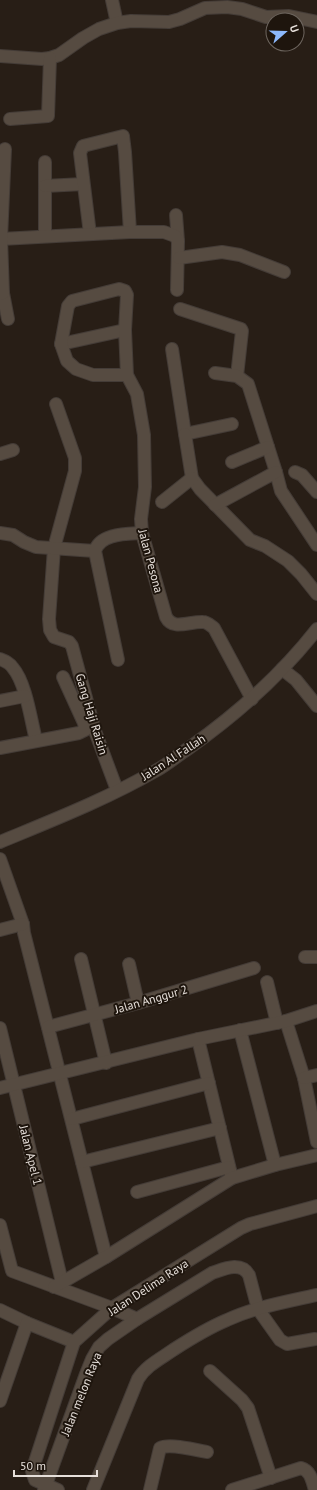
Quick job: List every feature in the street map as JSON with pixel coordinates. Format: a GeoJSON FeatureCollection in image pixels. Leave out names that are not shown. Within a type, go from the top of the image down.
{"type":"FeatureCollection","features":[{"type":"Feature","properties":{"kind":"street"},"geometry":{"type":"LineString","coordinates":[[112,0],[117,23]]}},
{"type":"Feature","properties":{"kind":"street"},"geometry":{"type":"LineString","coordinates":[[0,56],[42,59],[50,58],[58,55],[99,29],[117,23],[131,21],[169,22],[186,16],[204,4],[242,9],[266,17],[289,16],[317,22]]}},
{"type":"Feature","properties":{"kind":"street"},"geometry":{"type":"LineString","coordinates":[[10,119],[48,116],[50,58]]}},
{"type":"Feature","properties":{"kind":"street"},"geometry":{"type":"LineString","coordinates":[[90,234],[80,153],[83,146],[128,134],[125,152],[130,232]]}},
{"type":"Feature","properties":{"kind":"street"},"geometry":{"type":"LineString","coordinates":[[5,149],[1,239],[2,294],[8,319]]}},
{"type":"Feature","properties":{"kind":"street"},"geometry":{"type":"LineString","coordinates":[[45,162],[45,236]]}},
{"type":"Feature","properties":{"kind":"street"},"geometry":{"type":"LineString","coordinates":[[45,186],[84,184]]}},
{"type":"Feature","properties":{"kind":"street"},"geometry":{"type":"LineString","coordinates":[[176,215],[179,258],[177,290]]}},
{"type":"Feature","properties":{"kind":"street"},"geometry":{"type":"LineString","coordinates":[[1,239],[130,232],[164,232],[175,236],[178,241]]}},
{"type":"Feature","properties":{"kind":"street"},"geometry":{"type":"LineString","coordinates":[[179,258],[222,252],[240,255],[284,272]]}},
{"type":"Feature","properties":{"kind":"street"},"geometry":{"type":"LineString","coordinates":[[119,288],[125,291],[127,295],[125,330],[127,374],[92,375],[76,369],[67,360],[61,344],[69,303],[119,288]]}},
{"type":"Feature","properties":{"kind":"street"},"geometry":{"type":"LineString","coordinates":[[180,310],[241,329],[237,376]]}},
{"type":"Feature","properties":{"kind":"street"},"geometry":{"type":"LineString","coordinates":[[61,344],[125,330]]}},
{"type":"Feature","properties":{"kind":"street"},"geometry":{"type":"LineString","coordinates":[[172,349],[192,478],[215,505],[250,540],[265,546],[288,561],[317,594]]}},
{"type":"Feature","properties":{"kind":"street"},"geometry":{"type":"LineString","coordinates":[[215,373],[237,376],[248,384],[276,472],[279,487],[284,498],[317,545]]}},
{"type":"Feature","properties":{"kind":"street","name":"Jalan Pesona"},"geometry":{"type":"LineString","coordinates":[[127,374],[137,394],[144,435],[145,486],[141,519],[142,532],[168,620],[175,625],[203,622],[208,623],[214,628],[252,699]]}},
{"type":"Feature","properties":{"kind":"street"},"geometry":{"type":"LineString","coordinates":[[54,548],[75,471],[75,458],[56,404]]}},
{"type":"Feature","properties":{"kind":"street"},"geometry":{"type":"LineString","coordinates":[[185,434],[232,424]]}},
{"type":"Feature","properties":{"kind":"street"},"geometry":{"type":"LineString","coordinates":[[232,462],[268,447]]}},
{"type":"Feature","properties":{"kind":"street"},"geometry":{"type":"LineString","coordinates":[[0,454],[13,450]]}},
{"type":"Feature","properties":{"kind":"street"},"geometry":{"type":"LineString","coordinates":[[215,505],[276,472]]}},
{"type":"Feature","properties":{"kind":"street"},"geometry":{"type":"LineString","coordinates":[[295,472],[302,475],[317,492]]}},
{"type":"Feature","properties":{"kind":"street"},"geometry":{"type":"LineString","coordinates":[[162,502],[192,478]]}},
{"type":"Feature","properties":{"kind":"street"},"geometry":{"type":"LineString","coordinates":[[118,660],[95,551],[98,545],[108,538],[117,535],[142,532]]}},
{"type":"Feature","properties":{"kind":"street"},"geometry":{"type":"LineString","coordinates":[[0,533],[13,535],[36,547],[95,551]]}},
{"type":"Feature","properties":{"kind":"street","name":"Gang Haji Raisin"},"geometry":{"type":"LineString","coordinates":[[54,548],[49,619],[50,630],[54,637],[69,642],[72,646],[95,731],[117,790]]}},
{"type":"Feature","properties":{"kind":"street","name":"Jalan Al Fallah"},"geometry":{"type":"LineString","coordinates":[[0,842],[62,816],[157,770],[203,738],[252,699],[303,647],[317,629]]}},
{"type":"Feature","properties":{"kind":"street"},"geometry":{"type":"LineString","coordinates":[[0,659],[12,666],[18,675],[36,740]]}},
{"type":"Feature","properties":{"kind":"street"},"geometry":{"type":"LineString","coordinates":[[282,669],[296,680],[317,706]]}},
{"type":"Feature","properties":{"kind":"street"},"geometry":{"type":"LineString","coordinates":[[0,748],[79,733],[84,730],[84,724],[63,677]]}},
{"type":"Feature","properties":{"kind":"street"},"geometry":{"type":"LineString","coordinates":[[0,702],[25,696]]}},
{"type":"Feature","properties":{"kind":"street"},"geometry":{"type":"LineString","coordinates":[[0,859],[22,928],[72,1118],[106,1257]]}},
{"type":"Feature","properties":{"kind":"street"},"geometry":{"type":"LineString","coordinates":[[0,878],[22,928]]}},
{"type":"Feature","properties":{"kind":"street"},"geometry":{"type":"LineString","coordinates":[[0,930],[22,928]]}},
{"type":"Feature","properties":{"kind":"street"},"geometry":{"type":"LineString","coordinates":[[81,959],[106,1063]]}},
{"type":"Feature","properties":{"kind":"street"},"geometry":{"type":"LineString","coordinates":[[129,964],[138,1003]]}},
{"type":"Feature","properties":{"kind":"street","name":"Jalan Anggur 2"},"geometry":{"type":"LineString","coordinates":[[48,1027],[138,1003],[254,968]]}},
{"type":"Feature","properties":{"kind":"street"},"geometry":{"type":"LineString","coordinates":[[267,982],[281,1022],[304,1078],[317,1142]]}},
{"type":"Feature","properties":{"kind":"street"},"geometry":{"type":"LineString","coordinates":[[0,1088],[198,1039],[281,1022],[317,1011]]}},
{"type":"Feature","properties":{"kind":"street","name":"Jalan Apel 1"},"geometry":{"type":"LineString","coordinates":[[0,1028],[58,1284]]}},
{"type":"Feature","properties":{"kind":"street"},"geometry":{"type":"LineString","coordinates":[[240,1030],[275,1164]]}},
{"type":"Feature","properties":{"kind":"street"},"geometry":{"type":"LineString","coordinates":[[198,1039],[231,1173]]}},
{"type":"Feature","properties":{"kind":"street"},"geometry":{"type":"LineString","coordinates":[[304,1078],[317,1076]]}},
{"type":"Feature","properties":{"kind":"street"},"geometry":{"type":"LineString","coordinates":[[72,1118],[209,1083]]}},
{"type":"Feature","properties":{"kind":"street"},"geometry":{"type":"LineString","coordinates":[[82,1162],[220,1128]]}},
{"type":"Feature","properties":{"kind":"street"},"geometry":{"type":"LineString","coordinates":[[137,1192],[317,1155]]}},
{"type":"Feature","properties":{"kind":"street"},"geometry":{"type":"LineString","coordinates":[[58,1284],[106,1257],[231,1173]]}},
{"type":"Feature","properties":{"kind":"street","name":"Jalan Delima Raya"},"geometry":{"type":"LineString","coordinates":[[42,1485],[32,1474],[32,1468],[74,1342],[112,1308],[240,1228],[317,1206]]}},
{"type":"Feature","properties":{"kind":"street"},"geometry":{"type":"LineString","coordinates":[[0,1226],[12,1271],[58,1284],[137,1319],[208,1275],[228,1268],[243,1268],[249,1275],[258,1309],[280,1340],[287,1344],[316,1338]]}},
{"type":"Feature","properties":{"kind":"street"},"geometry":{"type":"LineString","coordinates":[[93,1490],[138,1379],[143,1371],[205,1331],[228,1319],[258,1309],[316,1295]]}},
{"type":"Feature","properties":{"kind":"street"},"geometry":{"type":"LineString","coordinates":[[0,1310],[27,1323],[74,1342]]}},
{"type":"Feature","properties":{"kind":"street","name":"Jalan melon Raya"},"geometry":{"type":"LineString","coordinates":[[42,1485],[92,1359],[99,1348],[108,1339],[137,1319]]}},
{"type":"Feature","properties":{"kind":"street"},"geometry":{"type":"LineString","coordinates":[[0,1401],[27,1323]]}},
{"type":"Feature","properties":{"kind":"street"},"geometry":{"type":"LineString","coordinates":[[210,1371],[242,1400],[248,1408],[271,1478]]}},
{"type":"Feature","properties":{"kind":"street"},"geometry":{"type":"LineString","coordinates":[[150,1490],[160,1448],[163,1446],[207,1452]]}},
{"type":"Feature","properties":{"kind":"street"},"geometry":{"type":"LineString","coordinates":[[232,1490],[301,1468],[306,1469],[310,1474],[315,1490]]}},
{"type":"Feature","properties":{"kind":"street"},"geometry":{"type":"LineString","coordinates":[[42,1485],[58,1490]]}}]}
